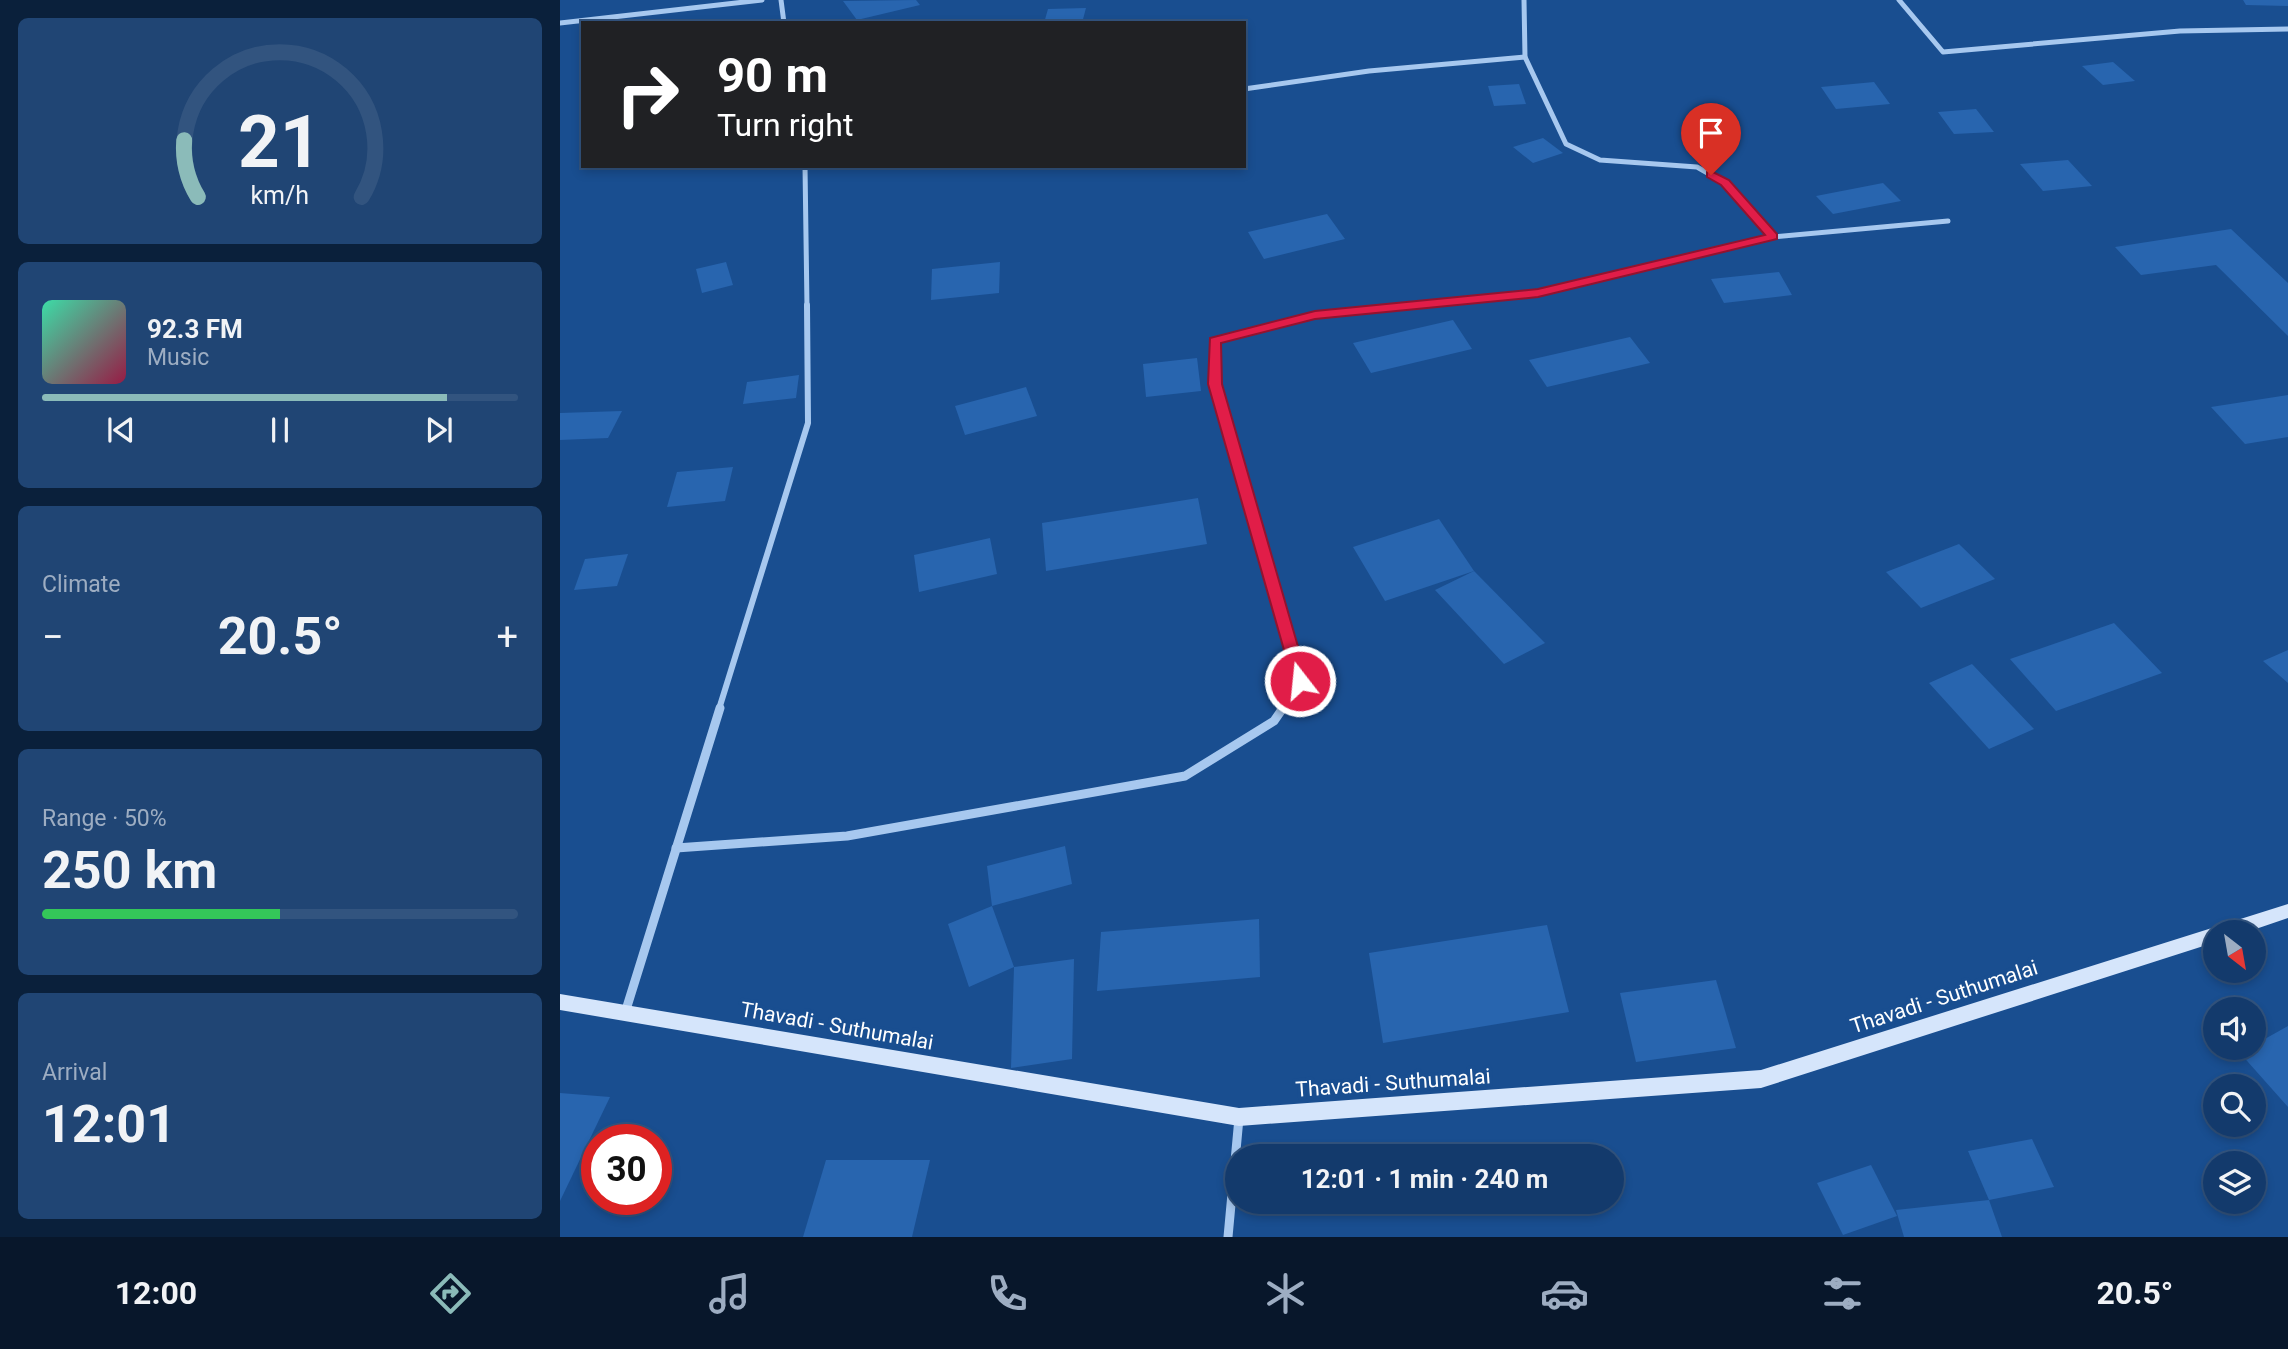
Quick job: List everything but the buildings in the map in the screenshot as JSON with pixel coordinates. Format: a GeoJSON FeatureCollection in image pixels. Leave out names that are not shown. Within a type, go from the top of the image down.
{"type":"FeatureCollection","features":[{"type":"Feature","properties":{"kind":"main road","name":"Thavadi - Suthumalai"},"geometry":{"type":"LineString","coordinates":[[2261,920],[2288,911]]}},
{"type":"Feature","properties":{"kind":"main road","name":"Thavadi - Suthumalai"},"geometry":{"type":"LineString","coordinates":[[560,1002],[1239,1117],[1761,1079],[2203,939]]}},
{"type":"Feature","properties":{"kind":"street"},"geometry":{"type":"LineString","coordinates":[[560,23],[762,0]]}},
{"type":"Feature","properties":{"kind":"street"},"geometry":{"type":"LineString","coordinates":[[781,0],[784,21]]}},
{"type":"Feature","properties":{"kind":"street"},"geometry":{"type":"LineString","coordinates":[[1524,0],[1525,57],[1566,144],[1600,160],[1697,167],[1725,183],[1773,237]]}},
{"type":"Feature","properties":{"kind":"street"},"geometry":{"type":"LineString","coordinates":[[1899,0],[1943,52],[2180,31],[2288,29]]}},
{"type":"Feature","properties":{"kind":"street"},"geometry":{"type":"LineString","coordinates":[[1246,89],[1369,71],[1525,57]]}},
{"type":"Feature","properties":{"kind":"street"},"geometry":{"type":"LineString","coordinates":[[624,1013],[808,424],[805,168]]}},
{"type":"Feature","properties":{"kind":"street"},"geometry":{"type":"LineString","coordinates":[[676,848],[846,836],[1185,776],[1274,722],[1300,681],[1215,384],[1214,341],[1315,315],[1538,293],[1773,237],[1948,221]]}},
{"type":"Feature","properties":{"kind":"street"},"geometry":{"type":"LineString","coordinates":[[1228,1237],[1239,1117]]}},
{"type":"Feature","properties":{"kind":"route"},"geometry":{"type":"LineString","coordinates":[[1300,681],[1215,384],[1214,341],[1315,315],[1538,293],[1773,237],[1725,183],[1711,175]]}}]}
